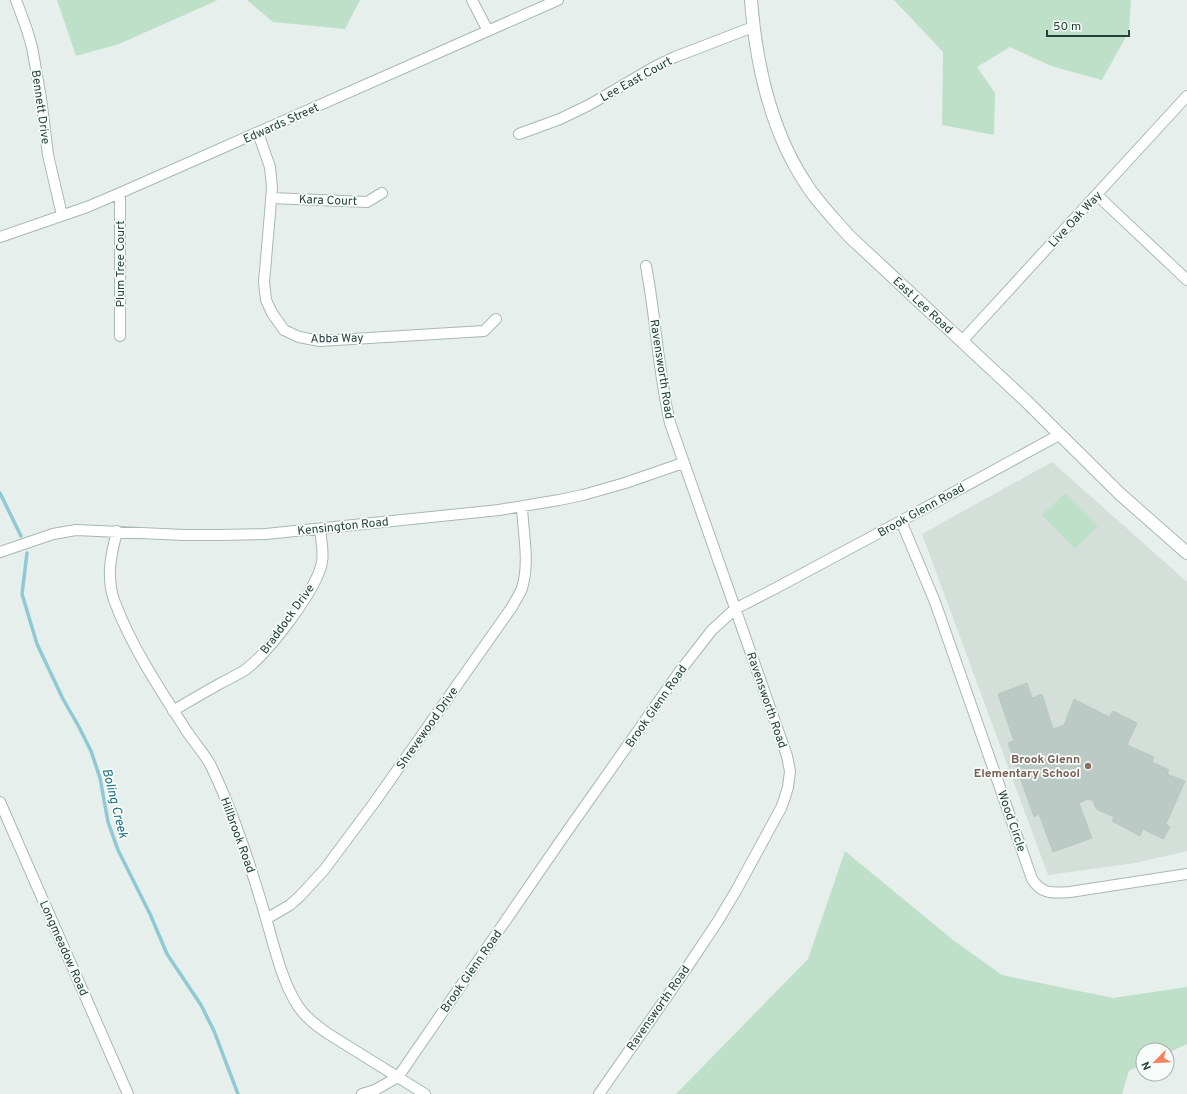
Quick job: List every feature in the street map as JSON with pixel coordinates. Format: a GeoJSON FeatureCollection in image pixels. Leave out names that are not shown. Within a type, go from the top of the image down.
{"type":"FeatureCollection","features":[{"type":"Feature","properties":{"kind":"street","name":"Bennett Drive"},"geometry":{"type":"LineString","coordinates":[[16,0],[32,47],[41,98],[48,155],[62,215]]}},
{"type":"Feature","properties":{"kind":"street"},"geometry":{"type":"LineString","coordinates":[[472,0],[488,31]]}},
{"type":"Feature","properties":{"kind":"street","name":"Edwards Street"},"geometry":{"type":"LineString","coordinates":[[0,237],[120,193],[558,0]]}},
{"type":"Feature","properties":{"kind":"street","name":"East Lee Road"},"geometry":{"type":"LineString","coordinates":[[751,0],[753,27],[758,58],[766,92],[789,154],[808,188],[849,236],[1025,400],[1120,494],[1187,553]]}},
{"type":"Feature","properties":{"kind":"street","name":"Lee East Court"},"geometry":{"type":"LineString","coordinates":[[519,134],[560,119],[589,105],[675,57],[753,27]]}},
{"type":"Feature","properties":{"kind":"street","name":"Live Oak Way"},"geometry":{"type":"LineString","coordinates":[[962,341],[1187,96]]}},
{"type":"Feature","properties":{"kind":"street","name":"Abba Way"},"geometry":{"type":"LineString","coordinates":[[258,133],[270,167],[271,198],[264,282],[266,300],[272,313],[284,330],[299,338],[320,341],[484,331],[496,320]]}},
{"type":"Feature","properties":{"kind":"street","name":"Plum Tree Court"},"geometry":{"type":"LineString","coordinates":[[120,193],[120,336]]}},
{"type":"Feature","properties":{"kind":"street","name":"Kara Court"},"geometry":{"type":"LineString","coordinates":[[271,198],[366,202],[382,193]]}},
{"type":"Feature","properties":{"kind":"street"},"geometry":{"type":"LineString","coordinates":[[1097,195],[1187,280]]}},
{"type":"Feature","properties":{"kind":"street","name":"Ravensworth Road"},"geometry":{"type":"LineString","coordinates":[[599,1094],[718,921],[781,808],[788,787],[790,771],[787,756],[670,423],[665,400],[652,295],[646,266]]}},
{"type":"Feature","properties":{"kind":"street","name":"Brook Glenn Road"},"geometry":{"type":"LineString","coordinates":[[362,1094],[374,1090],[398,1077],[680,671],[712,630],[735,609],[901,521],[1059,434]]}},
{"type":"Feature","properties":{"kind":"street","name":"Kensington Road"},"geometry":{"type":"LineString","coordinates":[[0,552],[53,534],[76,530],[184,535],[266,534],[522,507],[583,495],[625,483],[683,463]]}},
{"type":"Feature","properties":{"kind":"street","name":"Shrevewood Drive"},"geometry":{"type":"LineString","coordinates":[[266,919],[290,905],[324,870],[374,803],[512,607],[522,589],[525,577],[526,550],[522,507]]}},
{"type":"Feature","properties":{"kind":"street","name":"Wood Circle"},"geometry":{"type":"LineString","coordinates":[[901,521],[935,602],[1032,880],[1035,884],[1044,891],[1050,893],[1070,892],[1187,874]]}},
{"type":"Feature","properties":{"kind":"street","name":"Braddock Drive"},"geometry":{"type":"LineString","coordinates":[[173,711],[245,670],[270,646],[301,605],[316,579],[322,562],[320,529]]}},
{"type":"Feature","properties":{"kind":"street","name":"Hillbrook Road"},"geometry":{"type":"LineString","coordinates":[[117,531],[109,568],[110,583],[114,598],[130,636],[173,711],[210,764],[242,844],[285,978],[295,1001],[304,1014],[314,1024],[425,1094]]}},
{"type":"Feature","properties":{"kind":"street","name":"Longmeadow Road"},"geometry":{"type":"LineString","coordinates":[[0,802],[128,1094]]}},
{"type":"Feature","properties":{"kind":"shaded area"},"geometry":{"type":"Polygon","coordinates":[[[1052,462],[1187,582],[1187,851],[1135,863],[1048,875],[922,534],[1052,462]]]}},
{"type":"Feature","properties":{"kind":"green space"},"geometry":{"type":"Polygon","coordinates":[[[57,0],[218,0],[119,44],[76,56],[57,0]]]}},
{"type":"Feature","properties":{"kind":"green space"},"geometry":{"type":"Polygon","coordinates":[[[247,0],[360,0],[345,29],[273,22],[247,0]]]}},
{"type":"Feature","properties":{"kind":"green space"},"geometry":{"type":"Polygon","coordinates":[[[894,0],[1131,0],[1129,31],[1102,80],[1051,66],[1010,47],[977,67],[995,93],[994,135],[942,125],[943,52],[894,0]]]}},
{"type":"Feature","properties":{"kind":"green space"},"geometry":{"type":"Polygon","coordinates":[[[1065,493],[1098,526],[1075,549],[1042,515],[1065,493]]]}},
{"type":"Feature","properties":{"kind":"green space"},"geometry":{"type":"Polygon","coordinates":[[[845,851],[953,940],[1002,975],[1113,998],[1187,987],[1187,1044],[1175,1049],[1175,1042],[1135,1042],[1135,1068],[1129,1071],[1122,1094],[676,1094],[808,959],[845,851]]]}},
{"type":"Feature","properties":{"kind":"building","name":"Brook Glenn Elementary School"},"geometry":{"type":"Polygon","coordinates":[[[1027,683],[1032,698],[1042,694],[1053,729],[1064,725],[1074,699],[1109,717],[1113,711],[1137,723],[1127,745],[1154,757],[1152,762],[1169,770],[1167,774],[1185,781],[1166,824],[1170,827],[1163,839],[1143,829],[1140,836],[1112,821],[1114,817],[1096,809],[1093,801],[1088,799],[1079,803],[1092,838],[1053,852],[1039,814],[1034,817],[1008,743],[1014,741],[998,694],[1027,683]]]}},
{"type":"Feature","properties":{"kind":"waterway","name":"Boling Creek"},"geometry":{"type":"LineString","coordinates":[[0,493],[21,536]]}},
{"type":"Feature","properties":{"kind":"waterway","name":"Boling Creek"},"geometry":{"type":"LineString","coordinates":[[27,553],[22,594],[37,644],[63,699],[91,751],[100,778],[108,822],[118,850],[150,914],[167,954],[201,1005],[214,1031],[238,1094]]}},
{"type":"Feature","properties":{"kind":"place","name":"Brook Glenn Elementary School"},"geometry":{"type":"Point","coordinates":[1088,766]}}]}
